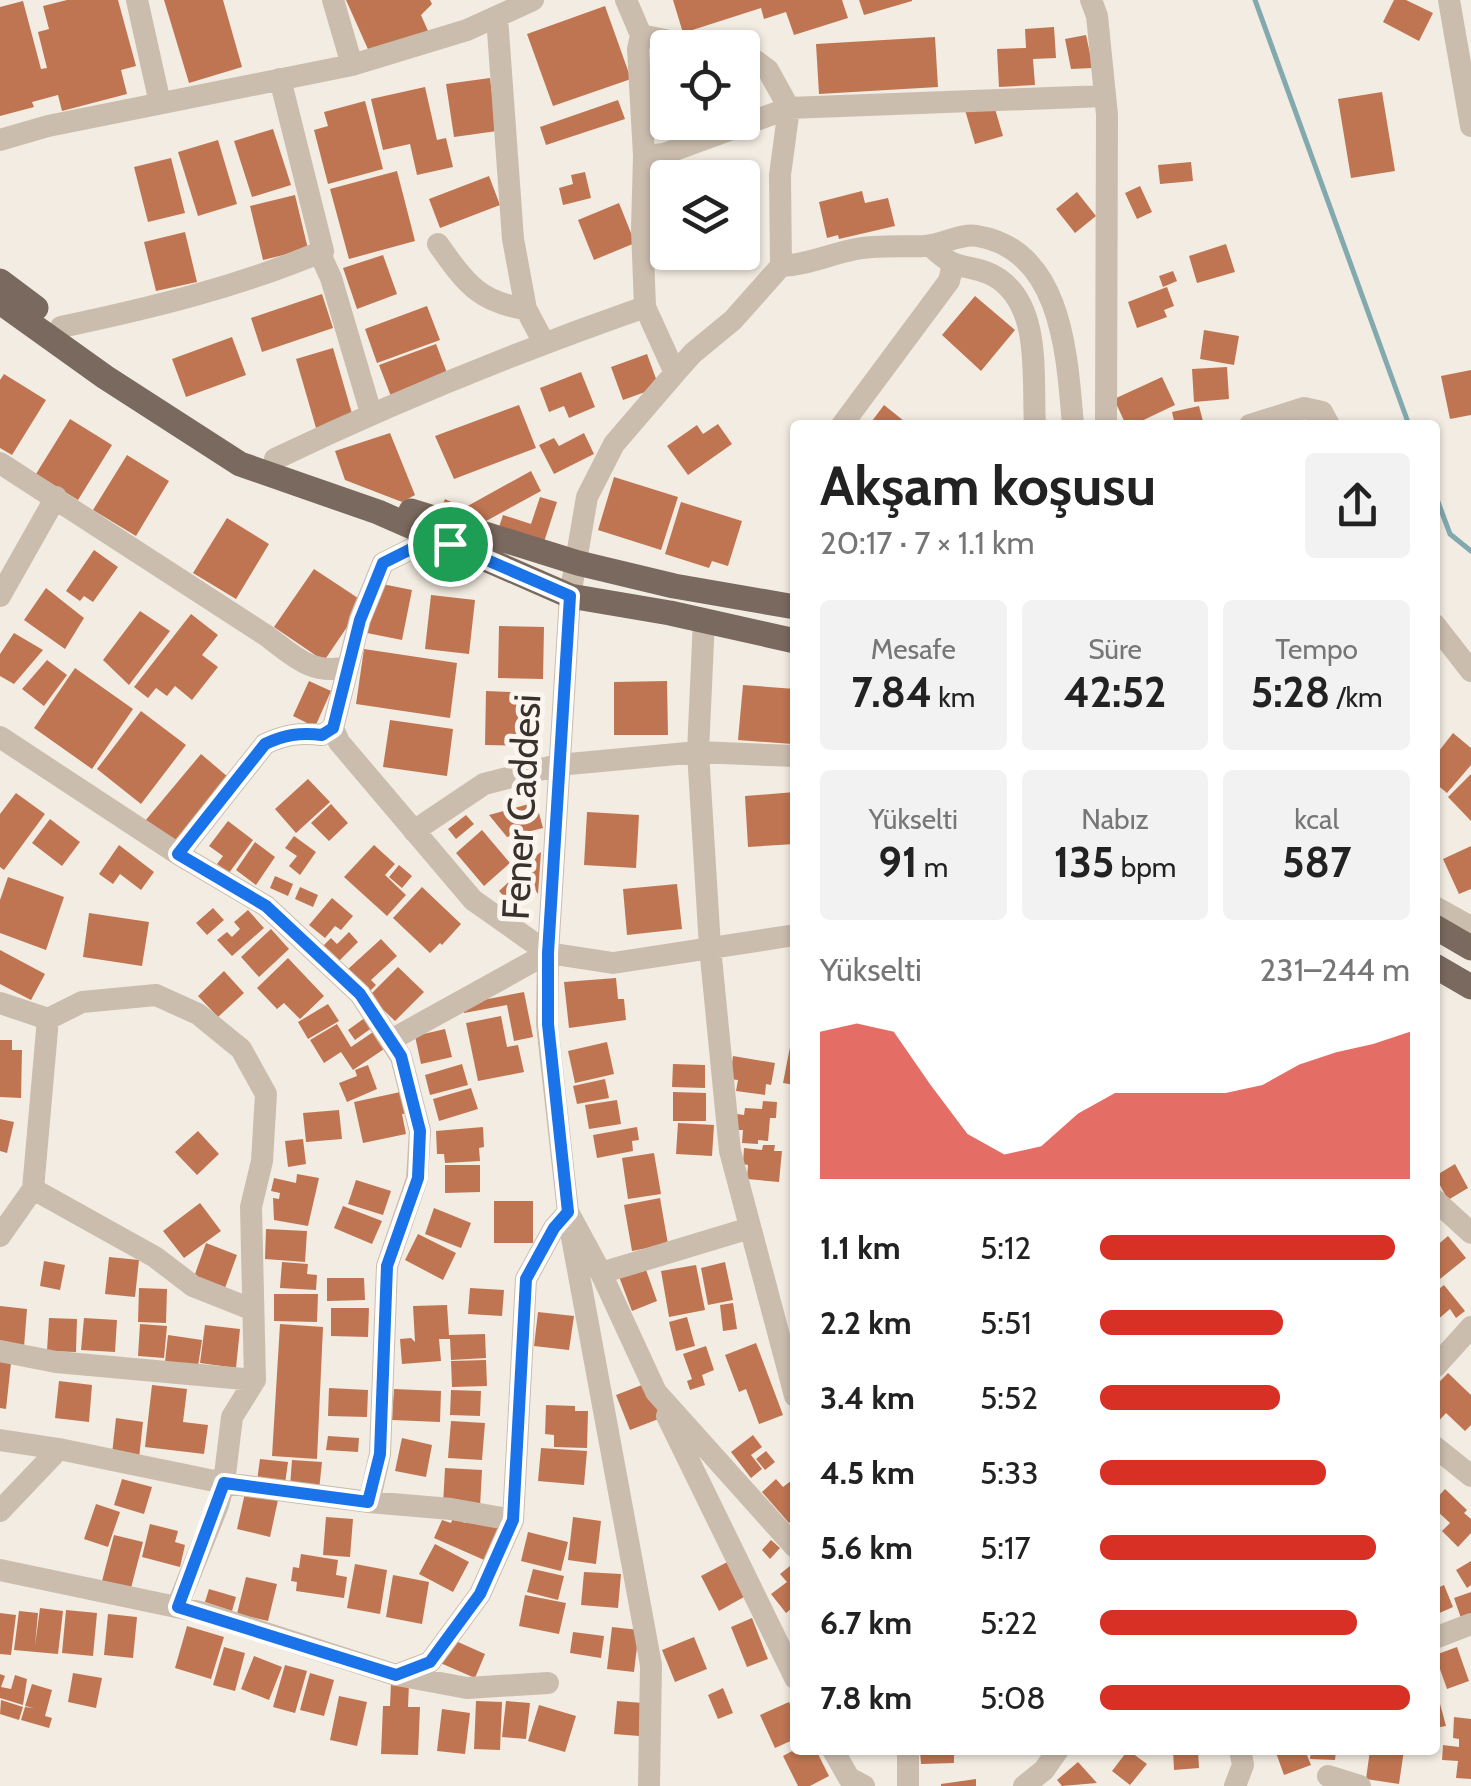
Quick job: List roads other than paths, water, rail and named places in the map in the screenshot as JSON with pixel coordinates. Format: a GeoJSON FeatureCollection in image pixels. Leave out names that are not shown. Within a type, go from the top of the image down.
{"type":"FeatureCollection","features":[{"type":"Feature","properties":{"kind":"main road"},"geometry":{"type":"LineString","coordinates":[[0,280],[112,368],[246,450],[380,502],[578,563],[674,586],[790,606]]}},
{"type":"Feature","properties":{"kind":"main road"},"geometry":{"type":"LineString","coordinates":[[0,302],[105,377],[240,464],[378,512],[570,596],[790,640]]}},
{"type":"Feature","properties":{"kind":"main road"},"geometry":{"type":"LineString","coordinates":[[1440,930],[1471,948]]}},
{"type":"Feature","properties":{"kind":"main road"},"geometry":{"type":"LineString","coordinates":[[1440,969],[1471,987]]}},
{"type":"Feature","properties":{"kind":"street"},"geometry":{"type":"LineString","coordinates":[[137,0],[160,103]]}},
{"type":"Feature","properties":{"kind":"street"},"geometry":{"type":"LineString","coordinates":[[333,0],[352,65]]}},
{"type":"Feature","properties":{"kind":"street"},"geometry":{"type":"LineString","coordinates":[[0,140],[48,126],[352,65],[467,30],[534,0]]}},
{"type":"Feature","properties":{"kind":"street"},"geometry":{"type":"LineString","coordinates":[[626,0],[641,35],[638,49],[646,308],[675,373]]}},
{"type":"Feature","properties":{"kind":"street"},"geometry":{"type":"LineString","coordinates":[[1091,0],[1097,16],[1105,96],[1106,420]]}},
{"type":"Feature","properties":{"kind":"street"},"geometry":{"type":"LineString","coordinates":[[1449,0],[1471,126]]}},
{"type":"Feature","properties":{"kind":"street"},"geometry":{"type":"LineString","coordinates":[[496,17],[513,239],[526,309],[544,342]]}},
{"type":"Feature","properties":{"kind":"street"},"geometry":{"type":"LineString","coordinates":[[641,35],[650,37]]}},
{"type":"Feature","properties":{"kind":"street"},"geometry":{"type":"LineString","coordinates":[[760,64],[768,70],[789,108],[780,174],[781,266],[857,249],[930,246],[974,235],[1012,247],[1043,279],[1057,316],[1068,364],[1072,420]]}},
{"type":"Feature","properties":{"kind":"street"},"geometry":{"type":"LineString","coordinates":[[280,79],[323,251],[320,254],[331,278],[370,414]]}},
{"type":"Feature","properties":{"kind":"street"},"geometry":{"type":"LineString","coordinates":[[644,156],[664,154],[789,108],[1105,96]]}},
{"type":"Feature","properties":{"kind":"street"},"geometry":{"type":"LineString","coordinates":[[438,244],[468,285],[499,305],[526,309]]}},
{"type":"Feature","properties":{"kind":"street"},"geometry":{"type":"LineString","coordinates":[[930,246],[953,264],[968,265],[1000,280],[1021,305],[1030,329],[1035,420]]}},
{"type":"Feature","properties":{"kind":"street"},"geometry":{"type":"LineString","coordinates":[[62,327],[164,306],[278,270],[323,251]]}},
{"type":"Feature","properties":{"kind":"street"},"geometry":{"type":"LineString","coordinates":[[846,420],[949,281],[953,264]]}},
{"type":"Feature","properties":{"kind":"street","name":"Fener Caddesi"},"geometry":{"type":"LineString","coordinates":[[781,266],[734,320],[693,353],[634,418],[587,497],[570,596],[548,953],[614,963],[790,936]]}},
{"type":"Feature","properties":{"kind":"street"},"geometry":{"type":"LineString","coordinates":[[276,460],[370,414],[544,342],[646,308]]}},
{"type":"Feature","properties":{"kind":"street"},"geometry":{"type":"LineString","coordinates":[[1266,420],[1304,408],[1322,412],[1326,420]]}},
{"type":"Feature","properties":{"kind":"street"},"geometry":{"type":"LineString","coordinates":[[0,463],[304,664],[329,671],[346,666]]}},
{"type":"Feature","properties":{"kind":"street"},"geometry":{"type":"LineString","coordinates":[[0,596],[56,498]]}},
{"type":"Feature","properties":{"kind":"street"},"geometry":{"type":"LineString","coordinates":[[450,544],[442,560],[411,549],[383,563],[346,666],[333,728],[339,742],[473,900],[548,953]]}},
{"type":"Feature","properties":{"kind":"street"},"geometry":{"type":"LineString","coordinates":[[704,620],[698,752],[710,946],[730,1151],[790,1377]]}},
{"type":"Feature","properties":{"kind":"street"},"geometry":{"type":"LineString","coordinates":[[1440,632],[1471,671]]}},
{"type":"Feature","properties":{"kind":"street"},"geometry":{"type":"LineString","coordinates":[[178,854],[265,744],[283,736],[322,735],[333,728]]}},
{"type":"Feature","properties":{"kind":"street"},"geometry":{"type":"LineString","coordinates":[[0,737],[178,854],[266,906],[360,994],[401,1056],[420,1131],[418,1178],[387,1266],[380,1454],[368,1502]]}},
{"type":"Feature","properties":{"kind":"street"},"geometry":{"type":"LineString","coordinates":[[414,830],[484,784],[558,765],[698,752],[790,756]]}},
{"type":"Feature","properties":{"kind":"street"},"geometry":{"type":"LineString","coordinates":[[1440,910],[1471,928]]}},
{"type":"Feature","properties":{"kind":"street"},"geometry":{"type":"LineString","coordinates":[[390,1040],[548,953]]}},
{"type":"Feature","properties":{"kind":"street"},"geometry":{"type":"LineString","coordinates":[[548,953],[548,1024],[568,1212],[651,1665],[649,1786]]}},
{"type":"Feature","properties":{"kind":"street"},"geometry":{"type":"LineString","coordinates":[[0,1004],[48,1019],[82,1002],[156,994],[198,1014],[241,1049],[266,1094],[262,1161],[251,1207],[254,1380],[232,1417],[224,1483],[178,1607]]}},
{"type":"Feature","properties":{"kind":"street"},"geometry":{"type":"LineString","coordinates":[[0,1236],[33,1189],[48,1019]]}},
{"type":"Feature","properties":{"kind":"street"},"geometry":{"type":"LineString","coordinates":[[33,1189],[155,1256],[194,1286],[251,1309]]}},
{"type":"Feature","properties":{"kind":"street"},"geometry":{"type":"LineString","coordinates":[[1440,1205],[1471,1233]]}},
{"type":"Feature","properties":{"kind":"street"},"geometry":{"type":"LineString","coordinates":[[568,1212],[790,1668]]}},
{"type":"Feature","properties":{"kind":"street"},"geometry":{"type":"LineString","coordinates":[[396,1675],[430,1662],[480,1594],[513,1520],[526,1279],[554,1228],[568,1212]]}},
{"type":"Feature","properties":{"kind":"street"},"geometry":{"type":"LineString","coordinates":[[601,1273],[750,1228]]}},
{"type":"Feature","properties":{"kind":"street"},"geometry":{"type":"LineString","coordinates":[[1440,1361],[1471,1327]]}},
{"type":"Feature","properties":{"kind":"street"},"geometry":{"type":"LineString","coordinates":[[0,1351],[56,1362],[254,1380]]}},
{"type":"Feature","properties":{"kind":"street"},"geometry":{"type":"LineString","coordinates":[[656,1392],[790,1541]]}},
{"type":"Feature","properties":{"kind":"street"},"geometry":{"type":"LineString","coordinates":[[0,1440],[224,1483],[513,1520]]}},
{"type":"Feature","properties":{"kind":"street"},"geometry":{"type":"LineString","coordinates":[[0,1511],[58,1449]]}},
{"type":"Feature","properties":{"kind":"street"},"geometry":{"type":"LineString","coordinates":[[1440,1451],[1471,1476]]}},
{"type":"Feature","properties":{"kind":"street"},"geometry":{"type":"LineString","coordinates":[[0,1570],[178,1607],[396,1675],[467,1688],[548,1683]]}},
{"type":"Feature","properties":{"kind":"street"},"geometry":{"type":"LineString","coordinates":[[1440,1636],[1471,1624]]}},
{"type":"Feature","properties":{"kind":"street"},"geometry":{"type":"LineString","coordinates":[[836,1755],[849,1778],[864,1786]]}},
{"type":"Feature","properties":{"kind":"street"},"geometry":{"type":"LineString","coordinates":[[908,1755],[908,1786]]}},
{"type":"Feature","properties":{"kind":"street"},"geometry":{"type":"LineString","coordinates":[[1236,1786],[1243,1764],[1241,1755]]}},
{"type":"Feature","properties":{"kind":"street"},"geometry":{"type":"LineString","coordinates":[[1328,1776],[1360,1786]]}},
{"type":"Feature","properties":{"kind":"street"},"geometry":{"type":"LineString","coordinates":[[1024,1786],[1049,1778]]}},
{"type":"Feature","properties":{"kind":"waterway"},"geometry":{"type":"LineString","coordinates":[[1255,0],[1407,420]]}},
{"type":"Feature","properties":{"kind":"waterway"},"geometry":{"type":"LineString","coordinates":[[1440,507],[1450,534],[1471,551]]}}]}
